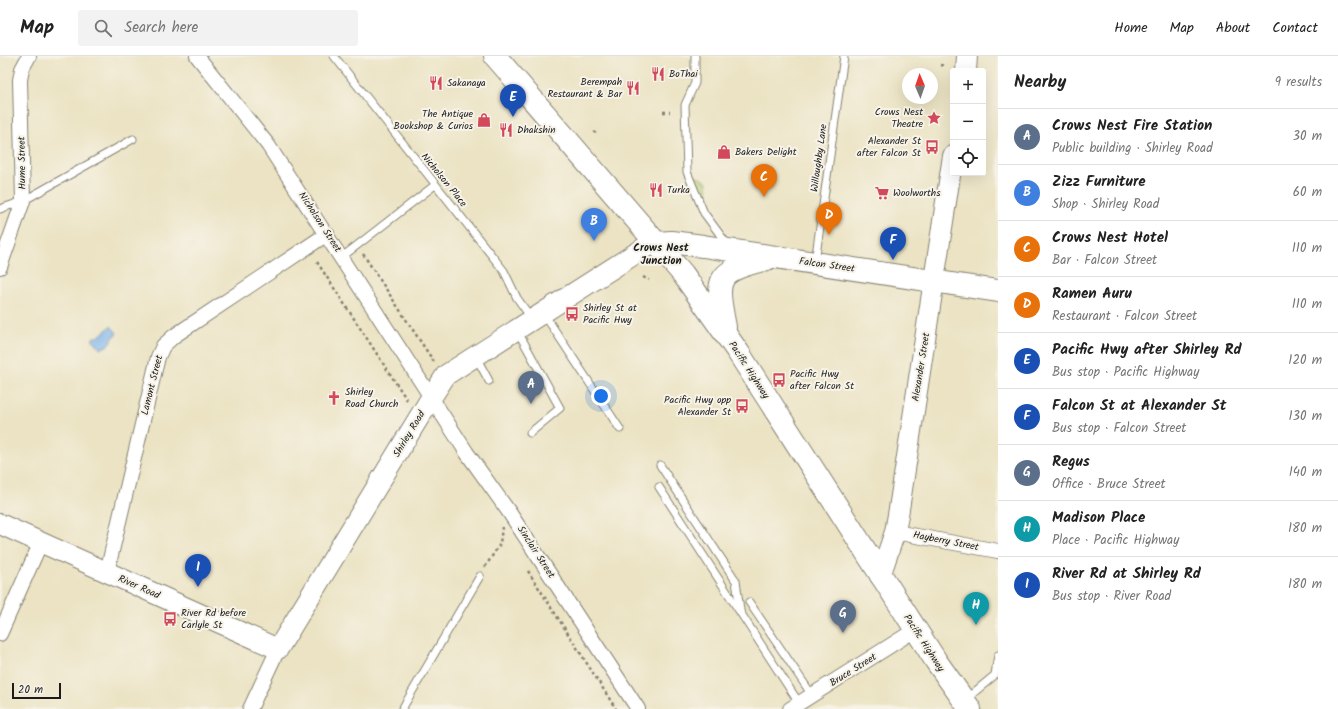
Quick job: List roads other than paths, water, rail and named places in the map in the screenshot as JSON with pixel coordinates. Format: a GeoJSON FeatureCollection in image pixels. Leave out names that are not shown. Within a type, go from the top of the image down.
{"type":"FeatureCollection","features":[{"type":"Feature","properties":{"kind":"main road","name":"Pacific Highway"},"geometry":{"type":"LineString","coordinates":[[495,56],[683,274],[727,336],[915,630],[967,705]]}},
{"type":"Feature","properties":{"kind":"main road"},"geometry":{"type":"LineString","coordinates":[[966,68],[967,56]]}},
{"type":"Feature","properties":{"kind":"main road","name":"Alexander Street"},"geometry":{"type":"LineString","coordinates":[[880,576],[895,532],[950,175]]}},
{"type":"Feature","properties":{"kind":"main road","name":"Falcon Street"},"geometry":{"type":"LineString","coordinates":[[656,243],[680,242],[998,290]]}},
{"type":"Feature","properties":{"kind":"main road","name":"Shirley Road"},"geometry":{"type":"LineString","coordinates":[[278,649],[446,375],[644,248],[656,243]]}},
{"type":"Feature","properties":{"kind":"main road"},"geometry":{"type":"LineString","coordinates":[[727,336],[720,295],[722,280],[725,275],[735,268],[773,257]]}},
{"type":"Feature","properties":{"kind":"main road","name":"River Road"},"geometry":{"type":"LineString","coordinates":[[0,524],[278,649]]}},
{"type":"Feature","properties":{"kind":"street","name":"Hume Street"},"geometry":{"type":"LineString","coordinates":[[0,267],[23,201],[20,80],[22,69],[29,56]]}},
{"type":"Feature","properties":{"kind":"street","name":"Nicholson Street"},"geometry":{"type":"LineString","coordinates":[[197,56],[268,145],[328,234],[432,397]]}},
{"type":"Feature","properties":{"kind":"street","name":"Lamont Street"},"geometry":{"type":"LineString","coordinates":[[107,572],[158,357],[163,346],[174,336],[328,234]]}},
{"type":"Feature","properties":{"kind":"street","name":"Sinclair Street"},"geometry":{"type":"LineString","coordinates":[[432,397],[467,453],[510,512],[638,709]]}},
{"type":"Feature","properties":{"kind":"street","name":"Hayberry Street"},"geometry":{"type":"LineString","coordinates":[[895,532],[998,551]]}},
{"type":"Feature","properties":{"kind":"street"},"geometry":{"type":"LineString","coordinates":[[0,634],[41,542]]}},
{"type":"Feature","properties":{"kind":"street","name":"Bruce Street"},"geometry":{"type":"LineString","coordinates":[[794,706],[915,630]]}},
{"type":"Feature","properties":{"kind":"street","name":"Shirley Road"},"geometry":{"type":"LineString","coordinates":[[250,709],[278,649]]}},
{"type":"Feature","properties":{"kind":"lane","name":"Nicholson Place"},"geometry":{"type":"LineString","coordinates":[[334,56],[504,271],[517,298],[531,321]]}},
{"type":"Feature","properties":{"kind":"lane"},"geometry":{"type":"LineString","coordinates":[[695,56],[696,81],[685,105],[687,172],[708,220],[733,250]]}},
{"type":"Feature","properties":{"kind":"lane","name":"Willoughby Lane"},"geometry":{"type":"LineString","coordinates":[[814,263],[844,56]]}},
{"type":"Feature","properties":{"kind":"lane"},"geometry":{"type":"LineString","coordinates":[[0,209],[23,201],[133,139]]}},
{"type":"Feature","properties":{"kind":"lane"},"geometry":{"type":"LineString","coordinates":[[342,257],[435,185]]}},
{"type":"Feature","properties":{"kind":"lane"},"geometry":{"type":"LineString","coordinates":[[531,321],[620,429]]}},
{"type":"Feature","properties":{"kind":"lane"},"geometry":{"type":"LineString","coordinates":[[530,433],[560,408],[531,321]]}},
{"type":"Feature","properties":{"kind":"lane"},"geometry":{"type":"LineString","coordinates":[[476,356],[489,381]]}},
{"type":"Feature","properties":{"kind":"lane"},"geometry":{"type":"LineString","coordinates":[[660,465],[736,581],[741,614]]}},
{"type":"Feature","properties":{"kind":"lane"},"geometry":{"type":"LineString","coordinates":[[659,487],[741,614],[794,706]]}},
{"type":"Feature","properties":{"kind":"lane"},"geometry":{"type":"LineString","coordinates":[[402,709],[480,576]]}},
{"type":"Feature","properties":{"kind":"lane"},"geometry":{"type":"LineString","coordinates":[[749,602],[812,695]]}},
{"type":"Feature","properties":{"kind":"lane"},"geometry":{"type":"LineString","coordinates":[[967,705],[996,675],[998,655]]}},
{"type":"Feature","properties":{"kind":"water"},"geometry":{"type":"Polygon","coordinates":[[[111,326],[117,333],[107,346],[100,349],[92,339],[95,336],[97,338],[111,326]]]}},
{"type":"Feature","properties":{"kind":"place","name":"BoThai"},"geometry":{"type":"Point","coordinates":[658,74]}},
{"type":"Feature","properties":{"kind":"place","name":"Sakanaya"},"geometry":{"type":"Point","coordinates":[436,83]}},
{"type":"Feature","properties":{"kind":"place","name":"Berempah Restaurant & Bar"},"geometry":{"type":"Point","coordinates":[633,88]}},
{"type":"Feature","properties":{"kind":"place","name":"Pacific Hwy after Shirley Rd"},"geometry":{"type":"Point","coordinates":[513,117]}},
{"type":"Feature","properties":{"kind":"place","name":"Crows Nest Theatre"},"geometry":{"type":"Point","coordinates":[934,118]}},
{"type":"Feature","properties":{"kind":"place","name":"The Antique Bookshop & Curios"},"geometry":{"type":"Point","coordinates":[484,120]}},
{"type":"Feature","properties":{"kind":"place","name":"Dhakshin"},"geometry":{"type":"Point","coordinates":[506,130]}},
{"type":"Feature","properties":{"kind":"place","name":"Alexander St after Falcon St"},"geometry":{"type":"Point","coordinates":[932,147]}},
{"type":"Feature","properties":{"kind":"place","name":"Bakers Delight"},"geometry":{"type":"Point","coordinates":[724,152]}},
{"type":"Feature","properties":{"kind":"place","name":"Turka"},"geometry":{"type":"Point","coordinates":[656,190]}},
{"type":"Feature","properties":{"kind":"place","name":"Woolworths"},"geometry":{"type":"Point","coordinates":[882,193]}},
{"type":"Feature","properties":{"kind":"place","name":"Crows Nest Hotel"},"geometry":{"type":"Point","coordinates":[764,197]}},
{"type":"Feature","properties":{"kind":"place","name":"Ramen Auru"},"geometry":{"type":"Point","coordinates":[829,235]}},
{"type":"Feature","properties":{"kind":"place","name":"Zizz Furniture"},"geometry":{"type":"Point","coordinates":[594,241]}},
{"type":"Feature","properties":{"kind":"place","name":"Falcon St at Alexander St"},"geometry":{"type":"Point","coordinates":[893,260]}},
{"type":"Feature","properties":{"kind":"place","name":"Shirley St at Pacific Hwy"},"geometry":{"type":"Point","coordinates":[572,314]}},
{"type":"Feature","properties":{"kind":"place","name":"Pacific Hwy after Falcon St"},"geometry":{"type":"Point","coordinates":[779,380]}},
{"type":"Feature","properties":{"kind":"place","name":"Shirley Road Church"},"geometry":{"type":"Point","coordinates":[334,398]}},
{"type":"Feature","properties":{"kind":"place","name":"Crows Nest Fire Station"},"geometry":{"type":"Point","coordinates":[531,404]}},
{"type":"Feature","properties":{"kind":"place","name":"Pacific Hwy opp Alexander St"},"geometry":{"type":"Point","coordinates":[742,406]}},
{"type":"Feature","properties":{"kind":"place","name":"River Rd at Shirley Rd"},"geometry":{"type":"Point","coordinates":[198,587]}},
{"type":"Feature","properties":{"kind":"place","name":"River Rd before Carlyle St"},"geometry":{"type":"Point","coordinates":[170,619]}},
{"type":"Feature","properties":{"kind":"place","name":"Madison Place"},"geometry":{"type":"Point","coordinates":[976,625]}},
{"type":"Feature","properties":{"kind":"place","name":"Regus"},"geometry":{"type":"Point","coordinates":[843,633]}},
{"type":"Feature","properties":{"kind":"district","name":"Crows Nest Junction"},"geometry":{"type":"Point","coordinates":[661,254]}}]}
